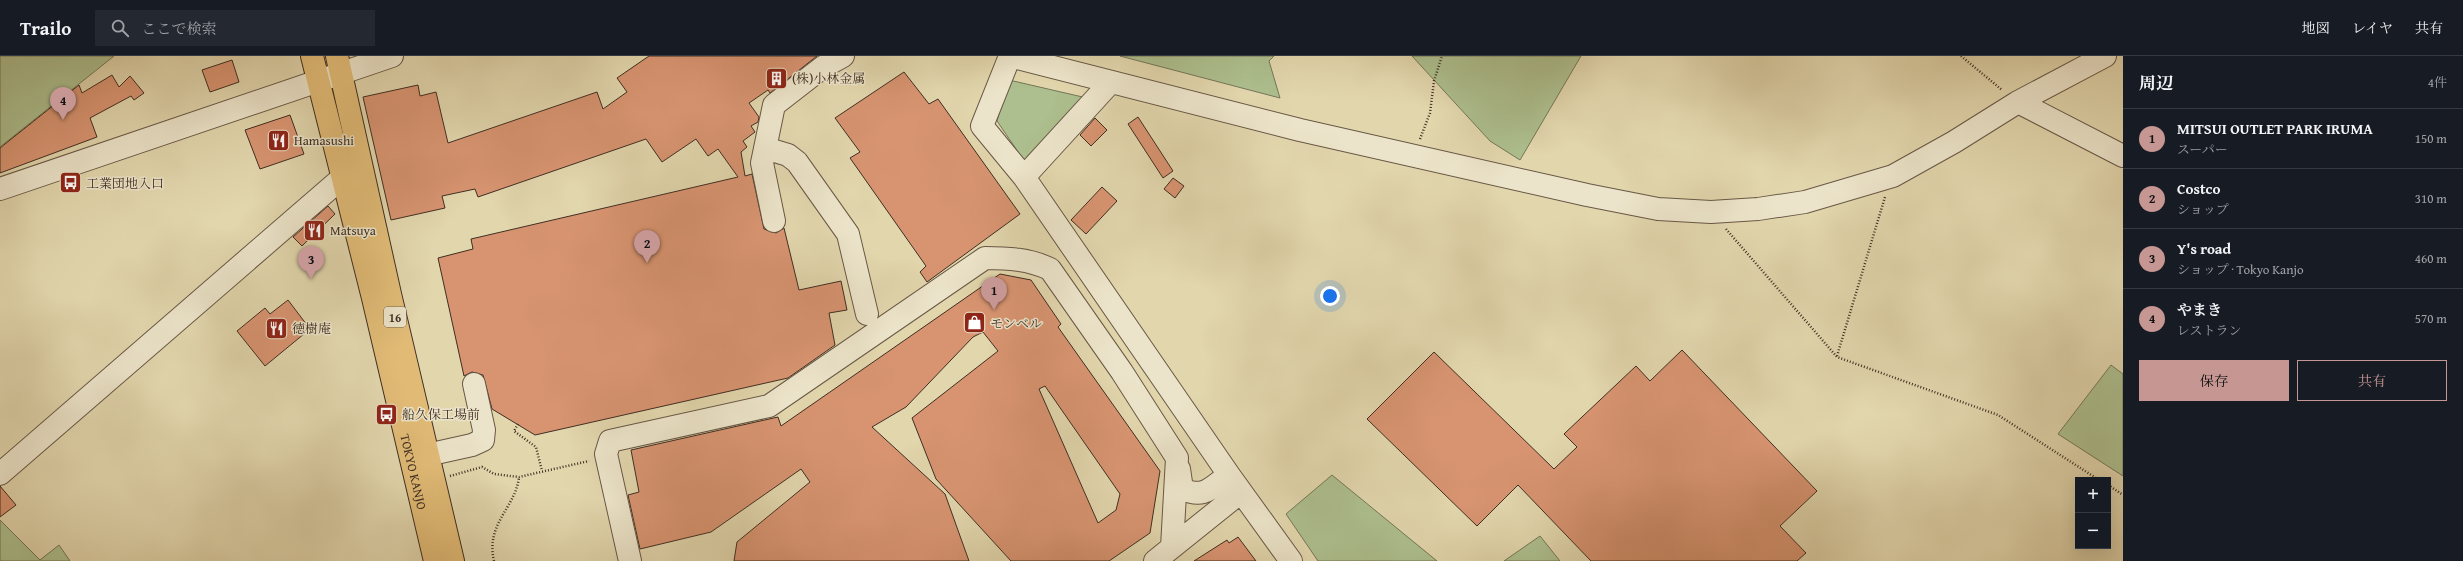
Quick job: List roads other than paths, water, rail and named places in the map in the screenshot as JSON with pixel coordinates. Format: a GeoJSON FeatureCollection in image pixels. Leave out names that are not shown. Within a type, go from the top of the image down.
{"type":"FeatureCollection","features":[{"type":"Feature","properties":{"kind":"highway","name":"TOKYO KANJO"},"geometry":{"type":"LineString","coordinates":[[312,56],[343,177],[435,561]]}},
{"type":"Feature","properties":{"kind":"highway","name":"TOKYO KANJO"},"geometry":{"type":"LineString","coordinates":[[339,64],[427,455],[453,561]]}},
{"type":"Feature","properties":{"kind":"street"},"geometry":{"type":"LineString","coordinates":[[0,189],[318,80],[339,64],[392,56]]}},
{"type":"Feature","properties":{"kind":"street"},"geometry":{"type":"LineString","coordinates":[[774,220],[762,164],[774,105],[823,67],[843,56]]}},
{"type":"Feature","properties":{"kind":"street"},"geometry":{"type":"LineString","coordinates":[[1291,561],[1235,483],[1024,177],[982,126],[1010,56],[1110,83],[1414,156],[1658,209],[1711,212],[1758,209],[1805,202],[1892,176],[1954,142],[2018,102],[2105,56]]}},
{"type":"Feature","properties":{"kind":"street"},"geometry":{"type":"LineString","coordinates":[[1024,177],[1110,83]]}},
{"type":"Feature","properties":{"kind":"street"},"geometry":{"type":"LineString","coordinates":[[2018,102],[2123,156]]}},
{"type":"Feature","properties":{"kind":"street"},"geometry":{"type":"LineString","coordinates":[[765,148],[788,155],[797,162],[848,234],[867,314]]}},
{"type":"Feature","properties":{"kind":"street"},"geometry":{"type":"LineString","coordinates":[[0,474],[343,177]]}},
{"type":"Feature","properties":{"kind":"street"},"geometry":{"type":"LineString","coordinates":[[630,561],[606,454],[610,441],[769,406],[986,258],[1012,258],[1039,264],[1050,270],[1122,372],[1177,458],[1182,489],[1195,494],[1235,483]]}},
{"type":"Feature","properties":{"kind":"street"},"geometry":{"type":"LineString","coordinates":[[427,455],[478,443],[483,440],[484,430],[474,384]]}},
{"type":"Feature","properties":{"kind":"street"},"geometry":{"type":"LineString","coordinates":[[1172,547],[1177,458]]}},
{"type":"Feature","properties":{"kind":"street"},"geometry":{"type":"LineString","coordinates":[[1155,561],[1172,547],[1235,483]]}},
{"type":"Feature","properties":{"kind":"place","name":"(株)小林金属"},"geometry":{"type":"Point","coordinates":[777,78]}},
{"type":"Feature","properties":{"kind":"place","name":"やまき"},"geometry":{"type":"Point","coordinates":[63,120]}},
{"type":"Feature","properties":{"kind":"place","name":"Hamasushi"},"geometry":{"type":"Point","coordinates":[278,140]}},
{"type":"Feature","properties":{"kind":"place","name":"工業団地入口"},"geometry":{"type":"Point","coordinates":[70,183]}},
{"type":"Feature","properties":{"kind":"place","name":"Matsuya"},"geometry":{"type":"Point","coordinates":[315,230]}},
{"type":"Feature","properties":{"kind":"place","name":"Costco"},"geometry":{"type":"Point","coordinates":[647,263]}},
{"type":"Feature","properties":{"kind":"place","name":"Y's road"},"geometry":{"type":"Point","coordinates":[311,279]}},
{"type":"Feature","properties":{"kind":"place","name":"MITSUI OUTLET PARK IRUMA"},"geometry":{"type":"Point","coordinates":[994,310]}},
{"type":"Feature","properties":{"kind":"place","name":"モンベル"},"geometry":{"type":"Point","coordinates":[974,323]}},
{"type":"Feature","properties":{"kind":"place","name":"徳樹庵"},"geometry":{"type":"Point","coordinates":[276,328]}},
{"type":"Feature","properties":{"kind":"place","name":"船久保工場前"},"geometry":{"type":"Point","coordinates":[386,414]}}]}
